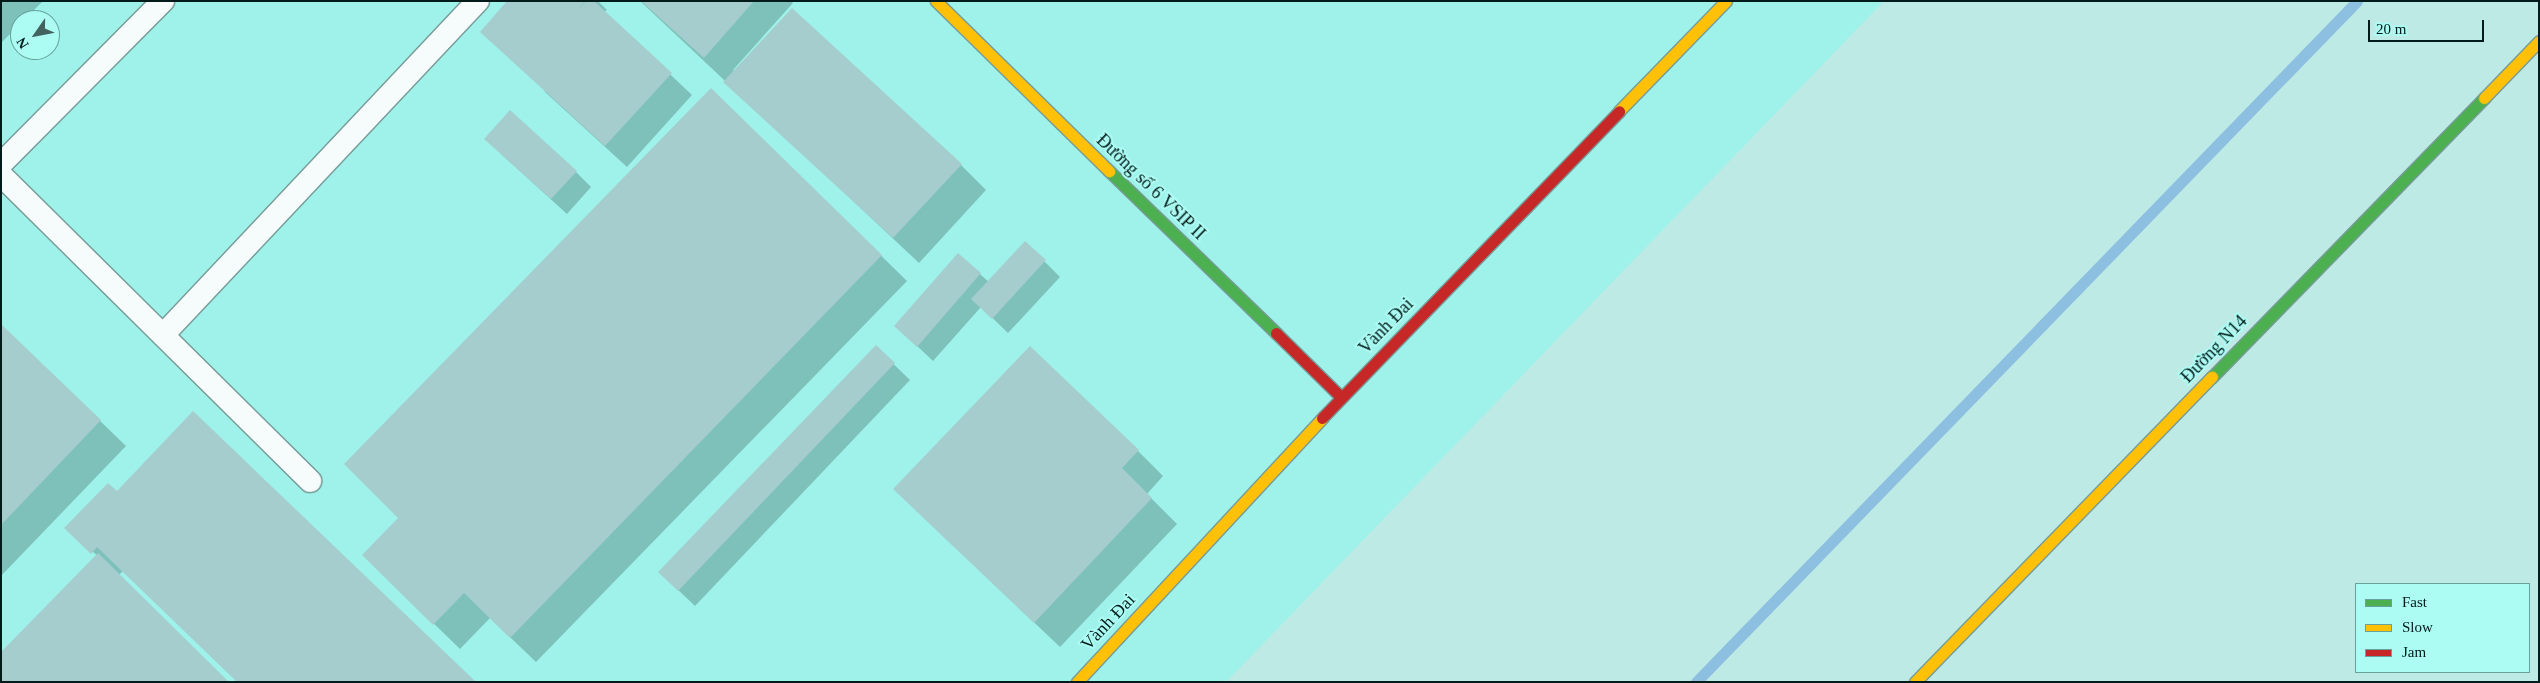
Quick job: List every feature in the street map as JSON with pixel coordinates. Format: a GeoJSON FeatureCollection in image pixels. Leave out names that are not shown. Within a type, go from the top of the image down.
{"type":"FeatureCollection","features":[{"type":"Feature","properties":{"kind":"street","name":"Đường số 6 VSIP II"},"geometry":{"type":"LineString","coordinates":[[936,1],[1341,397]]}},
{"type":"Feature","properties":{"kind":"street","name":"Vành Đai"},"geometry":{"type":"LineString","coordinates":[[1077,682],[1341,397],[1726,1]]}},
{"type":"Feature","properties":{"kind":"street","name":"Đường N14"},"geometry":{"type":"LineString","coordinates":[[1915,682],[2539,41]]}},
{"type":"Feature","properties":{"kind":"lane"},"geometry":{"type":"LineString","coordinates":[[1,164],[163,1]]}},
{"type":"Feature","properties":{"kind":"lane"},"geometry":{"type":"LineString","coordinates":[[163,335],[478,1]]}},
{"type":"Feature","properties":{"kind":"lane"},"geometry":{"type":"LineString","coordinates":[[1,175],[310,481]]}},
{"type":"Feature","properties":{"kind":"shaded area"},"geometry":{"type":"Polygon","coordinates":[[[1,1],[1884,1],[1226,682],[1,682],[1,1]]]}},
{"type":"Feature","properties":{"kind":"building"},"geometry":{"type":"Polygon","coordinates":[[[507,1],[585,1],[578,10],[586,1],[594,1],[672,73],[605,146],[480,32],[507,1]]]}},
{"type":"Feature","properties":{"kind":"building"},"geometry":{"type":"Polygon","coordinates":[[[641,1],[754,1],[704,58],[641,1]]]}},
{"type":"Feature","properties":{"kind":"building"},"geometry":{"type":"Polygon","coordinates":[[[792,8],[962,164],[893,238],[723,82],[792,8]]]}},
{"type":"Feature","properties":{"kind":"building"},"geometry":{"type":"Polygon","coordinates":[[[711,88],[882,255],[510,638],[464,593],[433,625],[362,555],[398,518],[344,464],[711,88]]]}},
{"type":"Feature","properties":{"kind":"building"},"geometry":{"type":"Polygon","coordinates":[[[510,110],[577,171],[551,199],[484,139],[510,110]]]}},
{"type":"Feature","properties":{"kind":"building"},"geometry":{"type":"Polygon","coordinates":[[[1025,241],[1046,260],[992,319],[971,299],[1025,241]]]}},
{"type":"Feature","properties":{"kind":"building"},"geometry":{"type":"Polygon","coordinates":[[[958,253],[981,273],[917,347],[894,326],[958,253]]]}},
{"type":"Feature","properties":{"kind":"building"},"geometry":{"type":"Polygon","coordinates":[[[1,324],[101,420],[1,525],[1,324]]]}},
{"type":"Feature","properties":{"kind":"building"},"geometry":{"type":"Polygon","coordinates":[[[876,345],[895,363],[678,591],[658,572],[876,345]]]}},
{"type":"Feature","properties":{"kind":"building"},"geometry":{"type":"Polygon","coordinates":[[[1030,346],[1139,450],[1122,468],[1152,498],[1034,623],[893,489],[1030,346]]]}},
{"type":"Feature","properties":{"kind":"building"},"geometry":{"type":"Polygon","coordinates":[[[193,411],[476,682],[237,682],[97,547],[91,554],[64,528],[108,483],[117,491],[193,411]]]}},
{"type":"Feature","properties":{"kind":"building"},"geometry":{"type":"Polygon","coordinates":[[[98,553],[229,682],[1,682],[1,652],[98,553]]]}},
{"type":"Feature","properties":{"kind":"waterway"},"geometry":{"type":"LineString","coordinates":[[1696,682],[2357,1]]}},
{"type":"Feature","properties":{"kind":"traffic: fast"},"geometry":{"type":"LineString","coordinates":[[2212,377],[2484,98]]}},
{"type":"Feature","properties":{"kind":"traffic: fast"},"geometry":{"type":"LineString","coordinates":[[1109,171],[1276,333]]}},
{"type":"Feature","properties":{"kind":"traffic: slow"},"geometry":{"type":"LineString","coordinates":[[936,1],[1109,171]]}},
{"type":"Feature","properties":{"kind":"traffic: slow"},"geometry":{"type":"LineString","coordinates":[[1619,111],[1726,1]]}},
{"type":"Feature","properties":{"kind":"traffic: slow"},"geometry":{"type":"LineString","coordinates":[[2484,98],[2539,41]]}},
{"type":"Feature","properties":{"kind":"traffic: slow"},"geometry":{"type":"LineString","coordinates":[[1915,682],[2212,377]]}},
{"type":"Feature","properties":{"kind":"traffic: slow"},"geometry":{"type":"LineString","coordinates":[[1077,682],[1322,418]]}},
{"type":"Feature","properties":{"kind":"traffic: jam"},"geometry":{"type":"LineString","coordinates":[[1322,418],[1619,111]]}},
{"type":"Feature","properties":{"kind":"traffic: jam"},"geometry":{"type":"LineString","coordinates":[[1276,333],[1341,397]]}}]}
